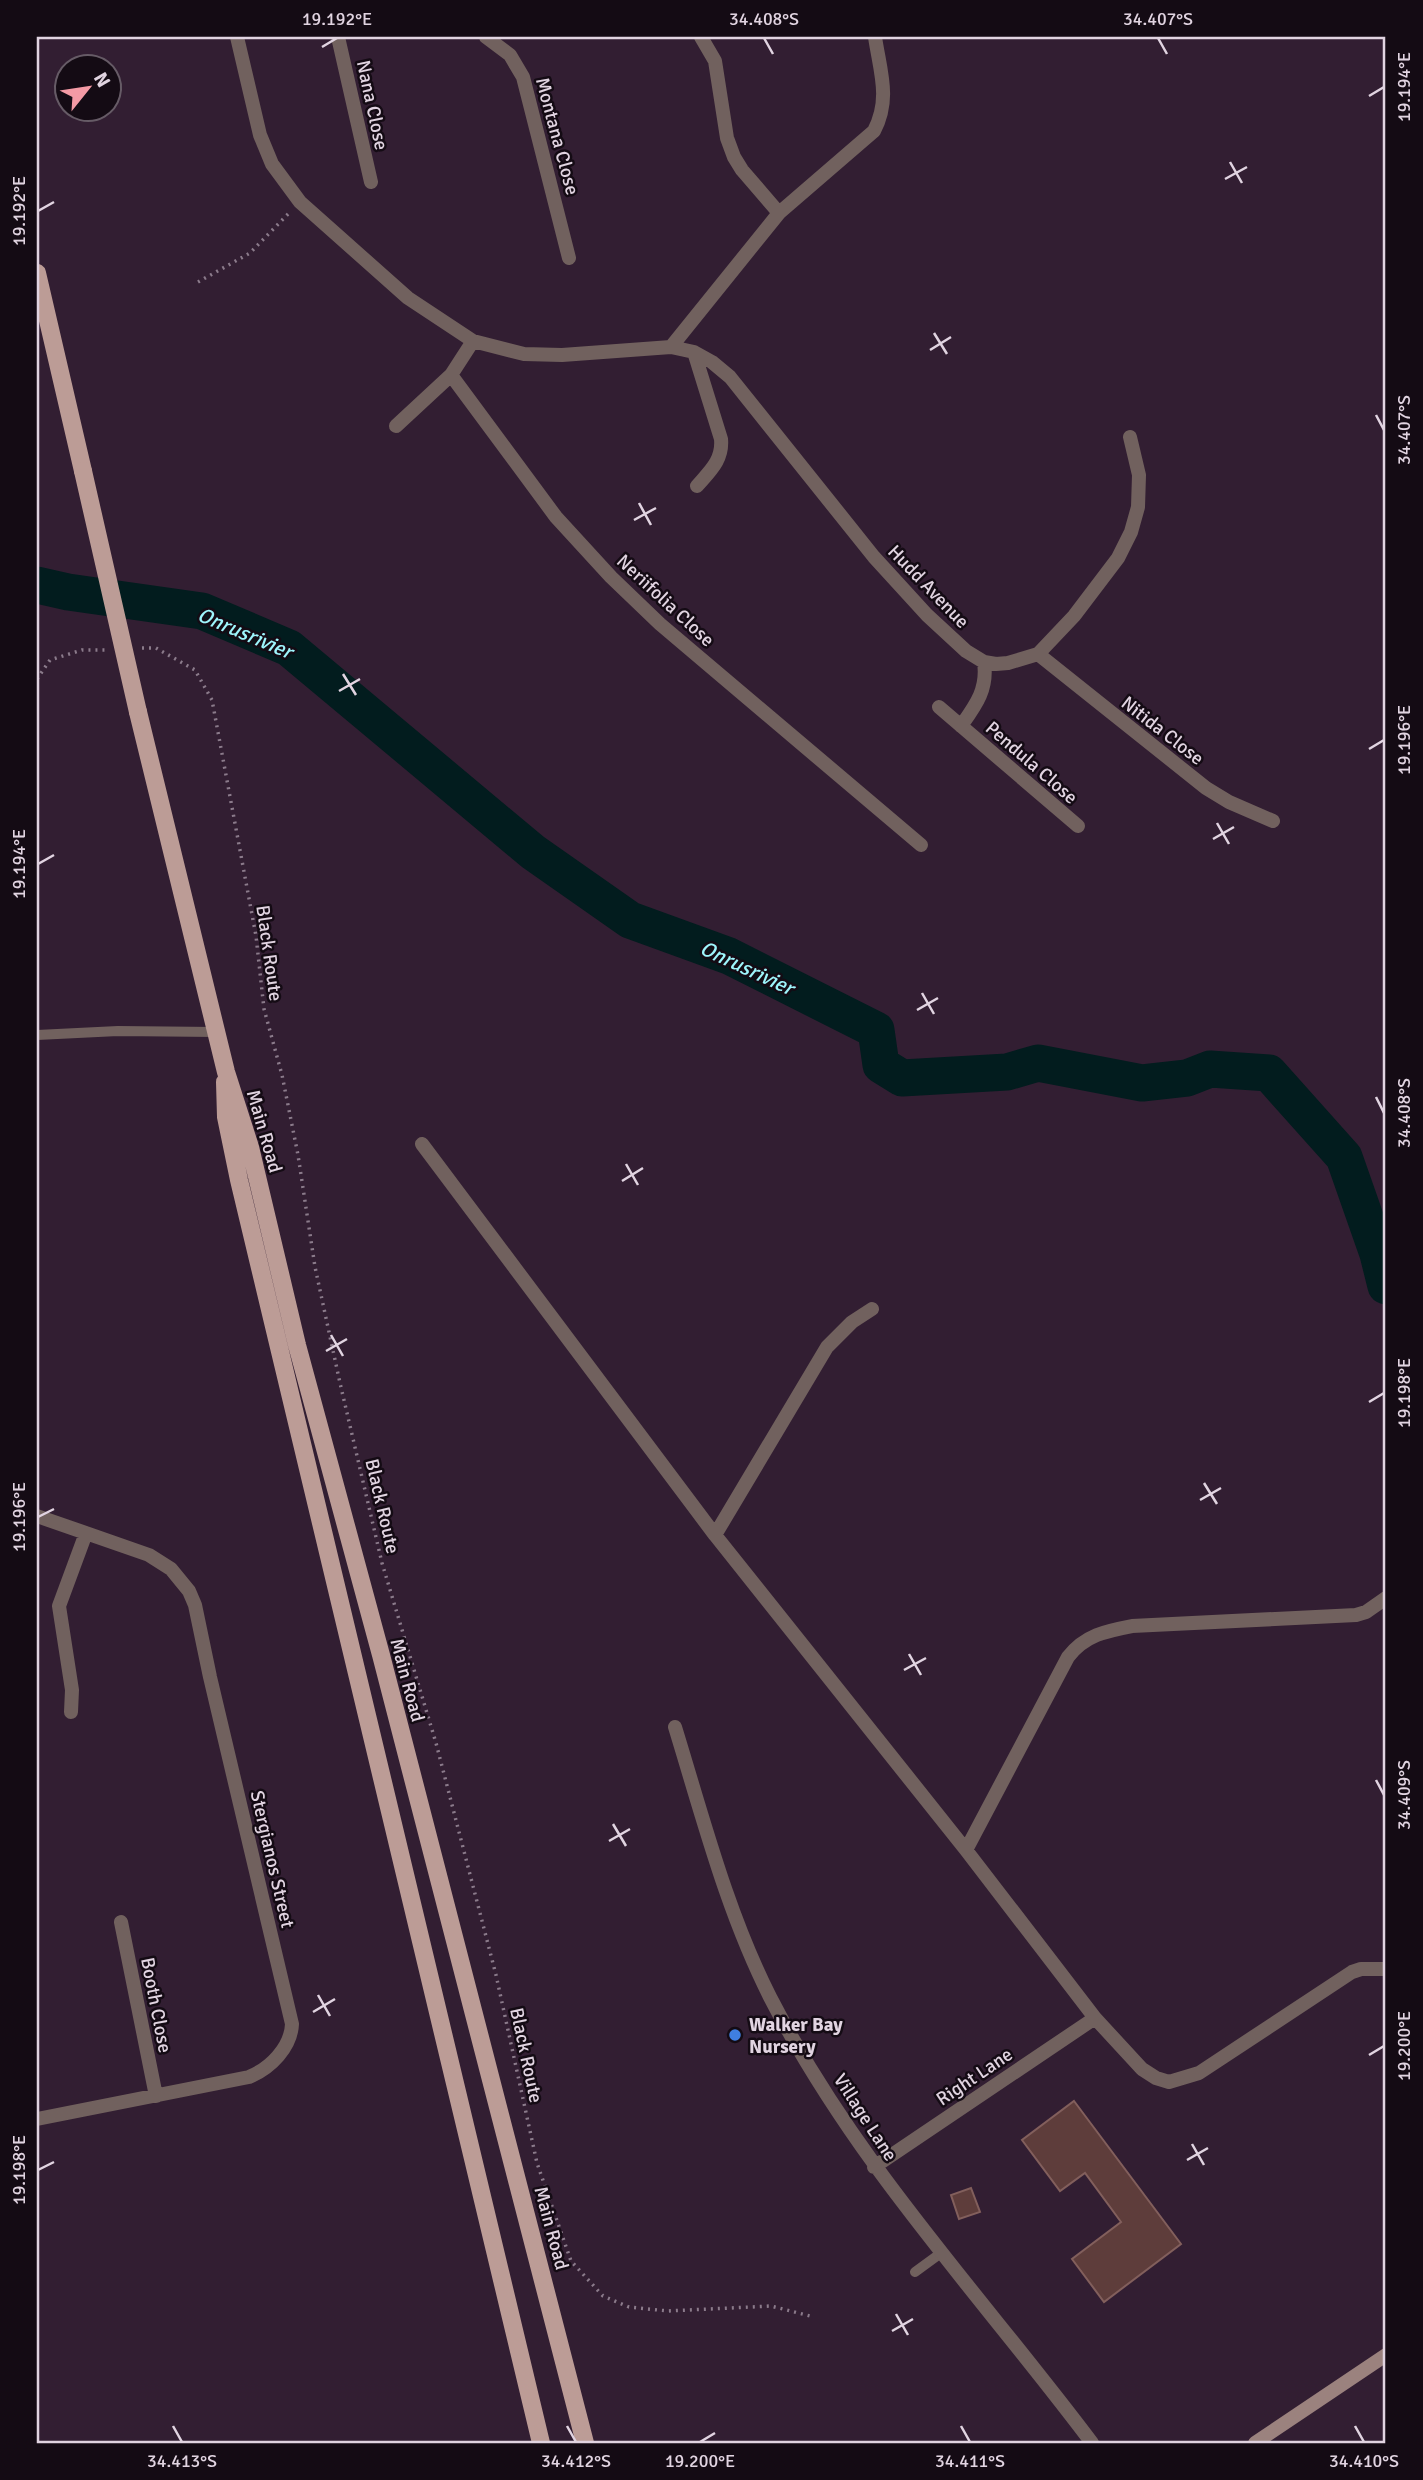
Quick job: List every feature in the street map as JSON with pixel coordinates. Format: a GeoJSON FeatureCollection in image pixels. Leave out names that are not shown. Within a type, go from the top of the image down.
{"type":"FeatureCollection","features":[{"type":"Feature","properties":{"kind":"main road"},"geometry":{"type":"LineString","coordinates":[[37,273],[138,712],[226,1072]]}},
{"type":"Feature","properties":{"kind":"main road","name":"Main Road"},"geometry":{"type":"LineString","coordinates":[[226,1072],[226,1117],[239,1180],[541,2443]]}},
{"type":"Feature","properties":{"kind":"main road","name":"Main Road"},"geometry":{"type":"LineString","coordinates":[[226,1072],[250,1147],[297,1345],[381,1655],[585,2443]]}},
{"type":"Feature","properties":{"kind":"main road"},"geometry":{"type":"LineString","coordinates":[[1255,2443],[1386,2356]]}},
{"type":"Feature","properties":{"kind":"street","name":"Hudd Avenue"},"geometry":{"type":"LineString","coordinates":[[237,37],[260,135],[272,164],[300,202],[408,298],[474,341],[524,354],[562,355],[671,348],[694,352],[712,362],[730,377],[874,557],[952,640],[984,662]]}},
{"type":"Feature","properties":{"kind":"street","name":"Nana Close"},"geometry":{"type":"LineString","coordinates":[[338,37],[371,183]]}},
{"type":"Feature","properties":{"kind":"street","name":"Montana Close"},"geometry":{"type":"LineString","coordinates":[[486,37],[510,55],[523,77],[569,258]]}},
{"type":"Feature","properties":{"kind":"street"},"geometry":{"type":"LineString","coordinates":[[701,37],[715,61],[727,138],[734,156],[742,170],[779,213]]}},
{"type":"Feature","properties":{"kind":"street"},"geometry":{"type":"LineString","coordinates":[[671,348],[779,213],[873,131],[881,116],[884,98],[875,37]]}},
{"type":"Feature","properties":{"kind":"street"},"geometry":{"type":"LineString","coordinates":[[396,426],[451,375],[474,341]]}},
{"type":"Feature","properties":{"kind":"street"},"geometry":{"type":"LineString","coordinates":[[694,352],[722,447],[717,463],[697,486]]}},
{"type":"Feature","properties":{"kind":"street","name":"Neriifolia Close"},"geometry":{"type":"LineString","coordinates":[[451,375],[556,517],[611,577],[660,624],[921,845]]}},
{"type":"Feature","properties":{"kind":"street"},"geometry":{"type":"LineString","coordinates":[[984,662],[1008,663],[1038,654],[1097,587],[1118,558],[1131,532],[1138,507],[1139,475],[1130,437]]}},
{"type":"Feature","properties":{"kind":"street","name":"Nitida Close"},"geometry":{"type":"LineString","coordinates":[[1038,654],[1206,788],[1229,802],[1273,821]]}},
{"type":"Feature","properties":{"kind":"street","name":"Pendula Close"},"geometry":{"type":"LineString","coordinates":[[961,726],[979,702],[983,691],[986,674],[984,662]]}},
{"type":"Feature","properties":{"kind":"street","name":"Pendula Close"},"geometry":{"type":"LineString","coordinates":[[939,707],[1078,826]]}},
{"type":"Feature","properties":{"kind":"street"},"geometry":{"type":"LineString","coordinates":[[422,1144],[715,1535],[966,1850],[1095,2018],[1142,2068],[1156,2078],[1168,2082],[1199,2073],[1352,1972],[1361,1969],[1386,1969]]}},
{"type":"Feature","properties":{"kind":"street"},"geometry":{"type":"LineString","coordinates":[[715,1535],[827,1347],[852,1322],[872,1310]]}},
{"type":"Feature","properties":{"kind":"street","name":"Stergianos Street"},"geometry":{"type":"LineString","coordinates":[[37,1516],[160,1561],[180,1578],[195,1605],[292,2024],[286,2048],[256,2074],[37,2119]]}},
{"type":"Feature","properties":{"kind":"street"},"geometry":{"type":"LineString","coordinates":[[71,1712],[72,1690],[59,1606],[86,1533]]}},
{"type":"Feature","properties":{"kind":"street"},"geometry":{"type":"LineString","coordinates":[[966,1850],[1068,1657],[1083,1641],[1098,1633],[1132,1626],[1356,1615],[1366,1612],[1386,1598]]}},
{"type":"Feature","properties":{"kind":"street","name":"Village Lane"},"geometry":{"type":"LineString","coordinates":[[675,1727],[745,1942],[770,1997],[839,2116],[874,2167],[1092,2443]]}},
{"type":"Feature","properties":{"kind":"street","name":"Booth Close"},"geometry":{"type":"LineString","coordinates":[[121,1922],[156,2096]]}},
{"type":"Feature","properties":{"kind":"street","name":"Right Lane"},"geometry":{"type":"LineString","coordinates":[[874,2167],[1095,2018]]}},
{"type":"Feature","properties":{"kind":"lane"},"geometry":{"type":"LineString","coordinates":[[37,1035],[118,1031],[216,1032]]}},
{"type":"Feature","properties":{"kind":"lane"},"geometry":{"type":"LineString","coordinates":[[915,2272],[941,2253]]}},
{"type":"Feature","properties":{"kind":"path"},"geometry":{"type":"LineString","coordinates":[[198,282],[250,253],[300,202]]}},
{"type":"Feature","properties":{"kind":"path","name":"Black Route"},"geometry":{"type":"LineString","coordinates":[[131,649],[156,648],[195,670],[212,699],[256,936],[264,1009],[282,1074],[298,1154],[315,1268],[340,1383],[382,1563],[436,1743],[496,1975],[537,2163],[571,2261],[603,2295],[629,2307],[668,2311],[771,2306],[810,2316]]}},
{"type":"Feature","properties":{"kind":"path"},"geometry":{"type":"LineString","coordinates":[[37,679],[50,660],[82,650],[119,649]]}},
{"type":"Feature","properties":{"kind":"building"},"geometry":{"type":"Polygon","coordinates":[[[1074,2101],[1181,2244],[1104,2302],[1072,2259],[1121,2222],[1085,2173],[1060,2191],[1022,2140],[1074,2101]]]}},
{"type":"Feature","properties":{"kind":"building"},"geometry":{"type":"Polygon","coordinates":[[[971,2188],[980,2212],[959,2219],[951,2195],[971,2188]]]}},
{"type":"Feature","properties":{"kind":"waterway","name":"Onrusrivier"},"geometry":{"type":"LineString","coordinates":[[37,585],[202,611],[289,648],[533,852],[630,920],[729,956],[876,1030],[881,1065],[902,1078],[1007,1072],[1038,1063],[1142,1083],[1187,1078],[1210,1069],[1269,1073],[1344,1157],[1378,1254],[1386,1286]]}},
{"type":"Feature","properties":{"kind":"place","name":"Walker Bay Nursery"},"geometry":{"type":"Point","coordinates":[735,2035]}}]}
